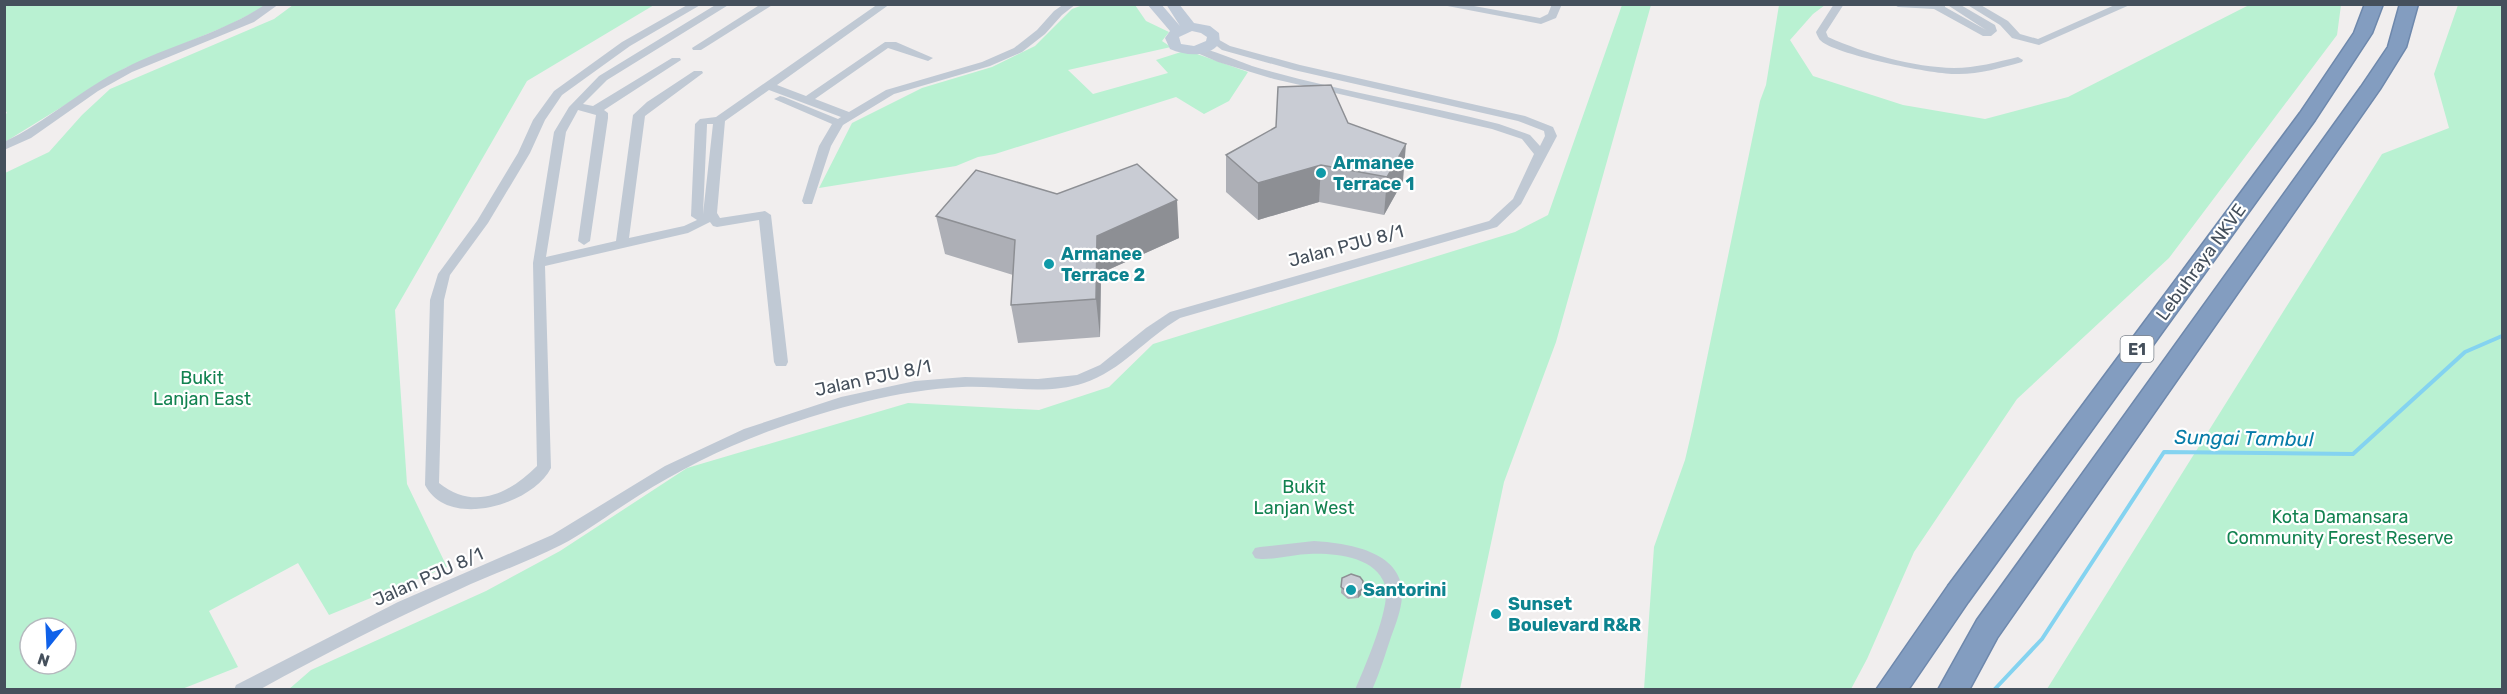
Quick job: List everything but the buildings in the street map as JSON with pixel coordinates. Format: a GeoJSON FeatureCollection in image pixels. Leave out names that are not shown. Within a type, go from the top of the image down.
{"type":"FeatureCollection","features":[{"type":"Feature","properties":{"kind":"highway","name":"Lebuhraya NKVE"},"geometry":{"type":"LineString","coordinates":[[1891,690],[1958,594],[2307,116],[2363,33],[2374,4]]}},
{"type":"Feature","properties":{"kind":"highway","name":"Lebuhraya NKVE"},"geometry":{"type":"LineString","coordinates":[[1953,690],[1987,629],[2370,89],[2397,47],[2409,4]]}},
{"type":"Feature","properties":{"kind":"main road"},"geometry":{"type":"LineString","coordinates":[[1153,4],[1183,29]]}},
{"type":"Feature","properties":{"kind":"main road"},"geometry":{"type":"LineString","coordinates":[[1172,4],[1183,29]]}},
{"type":"Feature","properties":{"kind":"main road"},"geometry":{"type":"LineString","coordinates":[[1183,29],[1205,29],[1214,36],[1214,40],[1209,46],[1199,50],[1186,50],[1175,46],[1172,38],[1183,29]]}},
{"type":"Feature","properties":{"kind":"street"},"geometry":{"type":"LineString","coordinates":[[4,147],[27,136],[94,89],[128,70],[250,20],[274,4]]}},
{"type":"Feature","properties":{"kind":"street"},"geometry":{"type":"LineString","coordinates":[[697,4],[617,49],[558,93],[539,120],[524,153],[482,223],[444,274],[437,300],[432,485],[440,494],[452,500],[471,504],[502,499],[516,493],[533,481],[544,468],[539,263],[560,132],[564,122],[588,91],[603,78],[725,4]]}},
{"type":"Feature","properties":{"kind":"street"},"geometry":{"type":"LineString","coordinates":[[698,48],[769,4]]}},
{"type":"Feature","properties":{"kind":"street"},"geometry":{"type":"LineString","coordinates":[[697,216],[701,124],[704,121],[719,120],[885,4]]}},
{"type":"Feature","properties":{"kind":"street"},"geometry":{"type":"LineString","coordinates":[[808,201],[825,146],[843,120],[890,92],[986,64],[1018,50],[1041,32],[1057,9],[1071,4]]}},
{"type":"Feature","properties":{"kind":"street"},"geometry":{"type":"LineString","coordinates":[[1442,4],[1541,21],[1552,16],[1557,4]]}},
{"type":"Feature","properties":{"kind":"street"},"geometry":{"type":"LineString","coordinates":[[1839,4],[1821,32],[1824,39],[1840,46],[1900,62],[1953,71],[1972,70],[2018,60]]}},
{"type":"Feature","properties":{"kind":"street"},"geometry":{"type":"LineString","coordinates":[[1898,4],[1939,5],[1980,33],[1992,32],[1991,27],[1952,4]]}},
{"type":"Feature","properties":{"kind":"street"},"geometry":{"type":"LineString","coordinates":[[1971,4],[2004,23],[2016,36],[2030,41],[2045,40],[2127,4]]}},
{"type":"Feature","properties":{"kind":"street","name":"Jalan PJU 8/1"},"geometry":{"type":"LineString","coordinates":[[242,690],[319,648],[573,532],[658,477],[723,443],[766,426],[858,398],[922,385],[965,382],[1076,381],[1109,366],[1159,323],[1175,315],[1493,224],[1514,208],[1522,196],[1540,154],[1548,143],[1551,132],[1542,124],[1298,68],[1226,48],[1214,40]]}},
{"type":"Feature","properties":{"kind":"street"},"geometry":{"type":"LineString","coordinates":[[807,100],[885,45],[892,44],[928,58]]}},
{"type":"Feature","properties":{"kind":"street"},"geometry":{"type":"LineString","coordinates":[[1199,50],[1222,60],[1278,77],[1495,126],[1526,137],[1540,154]]}},
{"type":"Feature","properties":{"kind":"street"},"geometry":{"type":"LineString","coordinates":[[595,110],[676,60]]}},
{"type":"Feature","properties":{"kind":"street"},"geometry":{"type":"LineString","coordinates":[[622,244],[639,116],[651,104],[698,73]]}},
{"type":"Feature","properties":{"kind":"street"},"geometry":{"type":"LineString","coordinates":[[763,88],[807,100],[843,120]]}},
{"type":"Feature","properties":{"kind":"street"},"geometry":{"type":"LineString","coordinates":[[763,88],[843,120]]}},
{"type":"Feature","properties":{"kind":"street"},"geometry":{"type":"LineString","coordinates":[[576,106],[602,113],[584,241]]}},
{"type":"Feature","properties":{"kind":"street"},"geometry":{"type":"LineString","coordinates":[[1495,126],[1499,113]]}},
{"type":"Feature","properties":{"kind":"street"},"geometry":{"type":"LineString","coordinates":[[719,120],[711,213],[717,223],[765,215],[781,362]]}},
{"type":"Feature","properties":{"kind":"street"},"geometry":{"type":"LineString","coordinates":[[539,263],[697,226],[711,213]]}},
{"type":"Feature","properties":{"kind":"street"},"geometry":{"type":"LineString","coordinates":[[1260,553],[1282,548],[1317,546],[1352,551],[1381,567],[1390,576],[1394,586],[1388,625],[1363,690]]}},
{"type":"Feature","properties":{"kind":"green space"},"geometry":{"type":"Polygon","coordinates":[[[5,5],[264,5],[229,25],[125,68],[5,142],[4,115],[7,113],[4,108],[5,5]]]}},
{"type":"Feature","properties":{"kind":"green space","name":"Bukit Lanjan East"},"geometry":{"type":"Polygon","coordinates":[[[293,5],[654,5],[527,81],[395,310],[407,484],[447,567],[329,615],[298,563],[209,611],[238,667],[182,689],[5,689],[5,173],[49,152],[82,115],[110,89],[274,19],[293,5]]]}},
{"type":"Feature","properties":{"kind":"green space"},"geometry":{"type":"Polygon","coordinates":[[[1083,5],[1135,5],[1146,21],[1169,32],[1162,41],[1171,47],[1068,70],[1093,94],[1168,73],[1156,60],[1181,52],[1197,54],[1248,72],[1229,101],[1204,114],[1176,97],[995,154],[978,157],[956,166],[819,188],[852,123],[922,88],[992,67],[1035,46],[1072,9],[1083,5]]]}},
{"type":"Feature","properties":{"kind":"green space","name":"Bukit Lanjan West"},"geometry":{"type":"Polygon","coordinates":[[[1622,5],[1651,5],[1556,342],[1504,482],[1460,689],[288,690],[311,670],[486,591],[560,551],[687,468],[908,403],[1039,410],[1109,387],[1153,344],[1515,232],[1548,215],[1622,5]]]}},
{"type":"Feature","properties":{"kind":"green space"},"geometry":{"type":"Polygon","coordinates":[[[1779,5],[1825,5],[1813,14],[1790,40],[1813,76],[1903,105],[1985,119],[2068,97],[2249,5],[2341,5],[2337,35],[2169,258],[2017,399],[1914,552],[1867,659],[1851,689],[1644,689],[1654,547],[1685,460],[1693,426],[1760,101],[1766,85],[1779,5]]]}},
{"type":"Feature","properties":{"kind":"green space","name":"Kota Damansara Community Forest Reserve"},"geometry":{"type":"Polygon","coordinates":[[[2458,5],[2502,5],[2502,689],[2047,689],[2382,154],[2449,128],[2434,74],[2458,5]]]}},
{"type":"Feature","properties":{"kind":"waterway","name":"Sungai Tambul"},"geometry":{"type":"LineString","coordinates":[[1994,690],[2042,639],[2164,452],[2353,454],[2465,352],[2502,336]]}},
{"type":"Feature","properties":{"kind":"place","name":"Armanee Terrace 1"},"geometry":{"type":"Point","coordinates":[1321,173]}},
{"type":"Feature","properties":{"kind":"place","name":"Armanee Terrace 2"},"geometry":{"type":"Point","coordinates":[1049,264]}},
{"type":"Feature","properties":{"kind":"place","name":"Santorini"},"geometry":{"type":"Point","coordinates":[1351,590]}},
{"type":"Feature","properties":{"kind":"place","name":"Sunset Boulevard R&R"},"geometry":{"type":"Point","coordinates":[1496,614]}}]}
